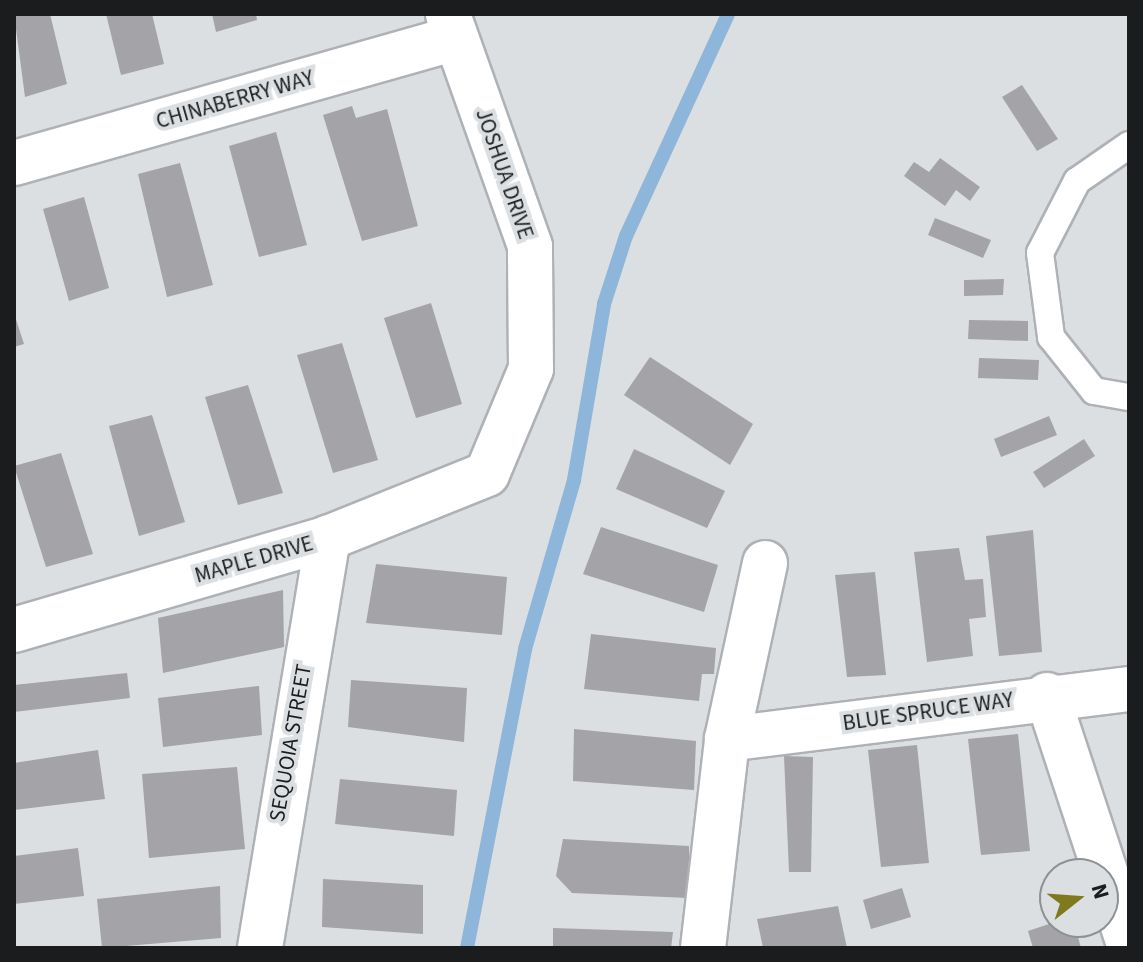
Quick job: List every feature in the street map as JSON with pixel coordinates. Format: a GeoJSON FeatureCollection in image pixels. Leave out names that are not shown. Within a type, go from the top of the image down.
{"type":"FeatureCollection","features":[{"type":"Feature","properties":{"kind":"street","name":"CHINABERRY WAY"},"geometry":{"type":"LineString","coordinates":[[14,163],[452,26]]}},
{"type":"Feature","properties":{"kind":"street","name":"JOSHUA DRIVE"},"geometry":{"type":"LineString","coordinates":[[452,26],[530,246],[531,369],[487,474]]}},
{"type":"Feature","properties":{"kind":"street","name":"MAPLE DRIVE"},"geometry":{"type":"LineString","coordinates":[[14,630],[328,538],[487,474]]}},
{"type":"Feature","properties":{"kind":"street","name":"SEQUOIA STREET"},"geometry":{"type":"LineString","coordinates":[[260,948],[328,538]]}},
{"type":"Feature","properties":{"kind":"street"},"geometry":{"type":"LineString","coordinates":[[703,948],[727,739],[765,563]]}},
{"type":"Feature","properties":{"kind":"street","name":"BLUE SPRUCE WAY"},"geometry":{"type":"LineString","coordinates":[[727,739],[1047,695],[1129,689]]}},
{"type":"Feature","properties":{"kind":"street"},"geometry":{"type":"LineString","coordinates":[[1047,695],[1129,945]]}},
{"type":"Feature","properties":{"kind":"lane"},"geometry":{"type":"LineString","coordinates":[[1129,145],[1077,181],[1040,253],[1051,337],[1094,391],[1129,397]]}},
{"type":"Feature","properties":{"kind":"building"},"geometry":{"type":"Polygon","coordinates":[[[14,14],[50,14],[67,84],[25,97],[14,14]]]}},
{"type":"Feature","properties":{"kind":"building"},"geometry":{"type":"Polygon","coordinates":[[[106,14],[152,14],[164,64],[121,75],[106,14]]]}},
{"type":"Feature","properties":{"kind":"building"},"geometry":{"type":"Polygon","coordinates":[[[212,14],[256,14],[257,20],[216,32],[212,14]]]}},
{"type":"Feature","properties":{"kind":"building"},"geometry":{"type":"Polygon","coordinates":[[[1022,85],[1058,139],[1037,151],[1002,97],[1022,85]]]}},
{"type":"Feature","properties":{"kind":"building"},"geometry":{"type":"Polygon","coordinates":[[[352,106],[356,118],[387,109],[418,226],[362,241],[323,115],[352,106]]]}},
{"type":"Feature","properties":{"kind":"building"},"geometry":{"type":"Polygon","coordinates":[[[276,132],[307,245],[259,257],[229,146],[276,132]]]}},
{"type":"Feature","properties":{"kind":"building"},"geometry":{"type":"Polygon","coordinates":[[[940,158],[980,187],[970,201],[956,190],[945,206],[904,176],[914,162],[929,172],[940,158]]]}},
{"type":"Feature","properties":{"kind":"building"},"geometry":{"type":"Polygon","coordinates":[[[180,163],[213,285],[167,297],[138,174],[180,163]]]}},
{"type":"Feature","properties":{"kind":"building"},"geometry":{"type":"Polygon","coordinates":[[[84,197],[109,288],[69,301],[43,209],[84,197]]]}},
{"type":"Feature","properties":{"kind":"building"},"geometry":{"type":"Polygon","coordinates":[[[935,218],[991,240],[983,258],[928,235],[935,218]]]}},
{"type":"Feature","properties":{"kind":"building"},"geometry":{"type":"Polygon","coordinates":[[[1004,279],[1003,295],[964,296],[964,280],[1004,279]]]}},
{"type":"Feature","properties":{"kind":"building"},"geometry":{"type":"Polygon","coordinates":[[[431,303],[462,404],[416,418],[384,318],[431,303]]]}},
{"type":"Feature","properties":{"kind":"building"},"geometry":{"type":"Polygon","coordinates":[[[14,313],[24,344],[14,347],[14,313]]]}},
{"type":"Feature","properties":{"kind":"building"},"geometry":{"type":"Polygon","coordinates":[[[969,320],[1028,321],[1028,341],[968,339],[969,320]]]}},
{"type":"Feature","properties":{"kind":"building"},"geometry":{"type":"Polygon","coordinates":[[[342,343],[378,460],[333,473],[297,355],[342,343]]]}},
{"type":"Feature","properties":{"kind":"building"},"geometry":{"type":"Polygon","coordinates":[[[650,357],[753,424],[730,465],[624,395],[650,357]]]}},
{"type":"Feature","properties":{"kind":"building"},"geometry":{"type":"Polygon","coordinates":[[[979,358],[1039,360],[1038,380],[978,378],[979,358]]]}},
{"type":"Feature","properties":{"kind":"building"},"geometry":{"type":"Polygon","coordinates":[[[248,385],[283,493],[238,505],[205,397],[248,385]]]}},
{"type":"Feature","properties":{"kind":"building"},"geometry":{"type":"Polygon","coordinates":[[[152,415],[185,522],[139,536],[109,426],[152,415]]]}},
{"type":"Feature","properties":{"kind":"building"},"geometry":{"type":"Polygon","coordinates":[[[1049,416],[1057,435],[1001,457],[994,439],[1049,416]]]}},
{"type":"Feature","properties":{"kind":"building"},"geometry":{"type":"Polygon","coordinates":[[[1084,439],[1095,456],[1044,488],[1033,472],[1084,439]]]}},
{"type":"Feature","properties":{"kind":"building"},"geometry":{"type":"Polygon","coordinates":[[[634,449],[725,491],[707,528],[616,489],[634,449]]]}},
{"type":"Feature","properties":{"kind":"building"},"geometry":{"type":"Polygon","coordinates":[[[61,453],[93,554],[46,567],[14,466],[61,453]]]}},
{"type":"Feature","properties":{"kind":"building"},"geometry":{"type":"Polygon","coordinates":[[[601,527],[718,565],[704,612],[583,574],[601,527]]]}},
{"type":"Feature","properties":{"kind":"building"},"geometry":{"type":"Polygon","coordinates":[[[1033,530],[1042,652],[999,656],[986,536],[1033,530]]]}},
{"type":"Feature","properties":{"kind":"building"},"geometry":{"type":"Polygon","coordinates":[[[959,548],[965,580],[983,579],[986,617],[969,619],[973,656],[927,662],[914,552],[959,548]]]}},
{"type":"Feature","properties":{"kind":"building"},"geometry":{"type":"Polygon","coordinates":[[[376,564],[507,577],[502,635],[366,623],[376,564]]]}},
{"type":"Feature","properties":{"kind":"building"},"geometry":{"type":"Polygon","coordinates":[[[875,572],[886,675],[847,677],[835,575],[875,572]]]}},
{"type":"Feature","properties":{"kind":"building"},"geometry":{"type":"Polygon","coordinates":[[[283,590],[284,647],[163,673],[158,618],[283,590]]]}},
{"type":"Feature","properties":{"kind":"building"},"geometry":{"type":"Polygon","coordinates":[[[591,634],[716,648],[714,674],[702,674],[699,701],[584,689],[591,634]]]}},
{"type":"Feature","properties":{"kind":"building"},"geometry":{"type":"Polygon","coordinates":[[[127,673],[130,698],[14,712],[14,685],[127,673]]]}},
{"type":"Feature","properties":{"kind":"building"},"geometry":{"type":"Polygon","coordinates":[[[351,680],[467,688],[464,742],[348,727],[351,680]]]}},
{"type":"Feature","properties":{"kind":"building"},"geometry":{"type":"Polygon","coordinates":[[[259,686],[262,735],[163,747],[158,698],[259,686]]]}},
{"type":"Feature","properties":{"kind":"building"},"geometry":{"type":"Polygon","coordinates":[[[574,729],[696,741],[694,790],[573,781],[574,729]]]}},
{"type":"Feature","properties":{"kind":"building"},"geometry":{"type":"Polygon","coordinates":[[[1018,734],[1030,851],[981,855],[968,739],[1018,734]]]}},
{"type":"Feature","properties":{"kind":"building"},"geometry":{"type":"Polygon","coordinates":[[[917,745],[929,863],[881,867],[868,750],[917,745]]]}},
{"type":"Feature","properties":{"kind":"building"},"geometry":{"type":"Polygon","coordinates":[[[98,750],[105,799],[14,810],[14,763],[98,750]]]}},
{"type":"Feature","properties":{"kind":"building"},"geometry":{"type":"Polygon","coordinates":[[[784,756],[813,757],[811,872],[789,872],[784,756]]]}},
{"type":"Feature","properties":{"kind":"building"},"geometry":{"type":"Polygon","coordinates":[[[237,767],[245,849],[149,858],[142,774],[237,767]]]}},
{"type":"Feature","properties":{"kind":"building"},"geometry":{"type":"Polygon","coordinates":[[[340,779],[457,790],[454,836],[335,824],[340,779]]]}},
{"type":"Feature","properties":{"kind":"building"},"geometry":{"type":"Polygon","coordinates":[[[563,839],[689,846],[689,898],[572,893],[556,876],[563,839]]]}},
{"type":"Feature","properties":{"kind":"building"},"geometry":{"type":"Polygon","coordinates":[[[78,848],[84,896],[14,904],[14,856],[78,848]]]}},
{"type":"Feature","properties":{"kind":"building"},"geometry":{"type":"Polygon","coordinates":[[[323,879],[423,885],[423,934],[322,927],[323,879]]]}},
{"type":"Feature","properties":{"kind":"building"},"geometry":{"type":"Polygon","coordinates":[[[220,886],[221,938],[102,948],[97,899],[220,886]]]}},
{"type":"Feature","properties":{"kind":"building"},"geometry":{"type":"Polygon","coordinates":[[[902,888],[911,917],[871,929],[863,900],[902,888]]]}},
{"type":"Feature","properties":{"kind":"building"},"geometry":{"type":"Polygon","coordinates":[[[838,906],[847,948],[763,948],[757,919],[838,906]]]}},
{"type":"Feature","properties":{"kind":"building"},"geometry":{"type":"Polygon","coordinates":[[[1039,927],[1039,938],[1078,938],[1081,948],[1033,948],[1028,931],[1039,927]]]}},
{"type":"Feature","properties":{"kind":"building"},"geometry":{"type":"Polygon","coordinates":[[[553,928],[673,932],[671,948],[553,948],[553,928]]]}},
{"type":"Feature","properties":{"kind":"waterway"},"geometry":{"type":"LineString","coordinates":[[467,948],[525,649],[574,480],[604,304],[626,236],[728,14]]}}]}
